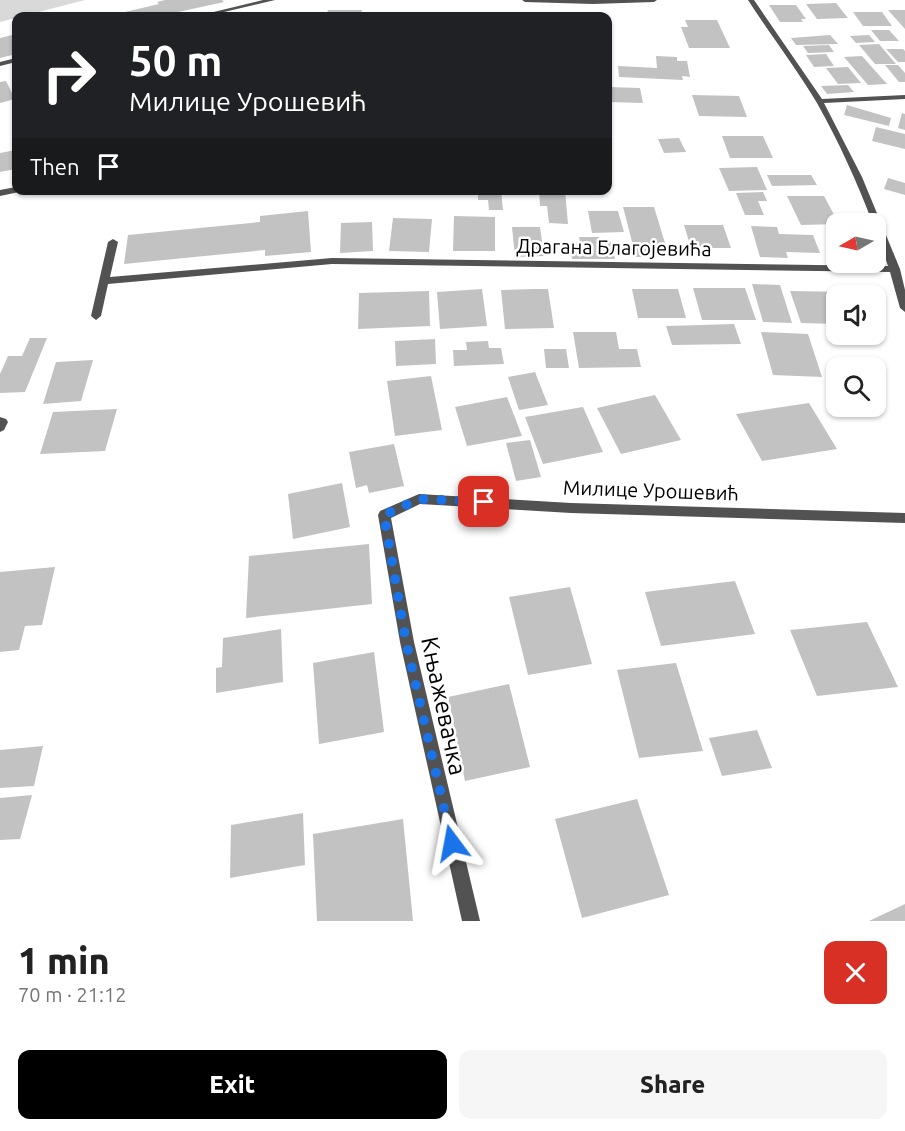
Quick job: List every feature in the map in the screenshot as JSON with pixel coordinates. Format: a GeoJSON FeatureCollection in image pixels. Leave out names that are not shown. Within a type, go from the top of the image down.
{"type":"FeatureCollection","features":[{"type":"Feature","properties":{"kind":"street"},"geometry":{"type":"LineString","coordinates":[[228,12],[272,0]]}},
{"type":"Feature","properties":{"kind":"street"},"geometry":{"type":"LineString","coordinates":[[525,0],[593,2],[654,0]]}},
{"type":"Feature","properties":{"kind":"street"},"geometry":{"type":"LineString","coordinates":[[751,0],[819,100],[864,188],[895,269],[905,308]]}},
{"type":"Feature","properties":{"kind":"street"},"geometry":{"type":"LineString","coordinates":[[819,100],[905,97]]}},
{"type":"Feature","properties":{"kind":"street"},"geometry":{"type":"LineString","coordinates":[[96,316],[113,242]]}},
{"type":"Feature","properties":{"kind":"street","name":"Драгана Благојевића"},"geometry":{"type":"LineString","coordinates":[[104,281],[332,261],[895,269]]}},
{"type":"Feature","properties":{"kind":"street"},"geometry":{"type":"LineString","coordinates":[[0,422],[2,422],[0,427]]}},
{"type":"Feature","properties":{"kind":"street","name":"Милице Урошевић"},"geometry":{"type":"LineString","coordinates":[[398,507],[419,499],[572,508],[905,518]]}},
{"type":"Feature","properties":{"kind":"street","name":"Књажевачка"},"geometry":{"type":"LineString","coordinates":[[398,507],[384,515],[406,642],[471,921]]}},
{"type":"Feature","properties":{"kind":"shaded area"},"geometry":{"type":"Polygon","coordinates":[[[0,0],[85,0],[39,12],[12,12],[12,19],[0,22],[0,0]]]}},
{"type":"Feature","properties":{"kind":"building"},"geometry":{"type":"Polygon","coordinates":[[[222,0],[224,2],[178,12],[125,12],[159,4],[157,2],[222,0]]]}},
{"type":"Feature","properties":{"kind":"building"},"geometry":{"type":"Polygon","coordinates":[[[836,3],[848,18],[817,19],[806,4],[836,3]]]}},
{"type":"Feature","properties":{"kind":"building"},"geometry":{"type":"Polygon","coordinates":[[[769,5],[796,5],[806,19],[801,19],[803,22],[780,22],[769,5]]]}},
{"type":"Feature","properties":{"kind":"building"},"geometry":{"type":"Polygon","coordinates":[[[328,10],[362,10],[361,12],[327,12],[328,10]]]}},
{"type":"Feature","properties":{"kind":"building"},"geometry":{"type":"Polygon","coordinates":[[[888,10],[905,10],[905,29],[888,10]]]}},
{"type":"Feature","properties":{"kind":"building"},"geometry":{"type":"Polygon","coordinates":[[[853,12],[882,12],[892,26],[863,26],[853,12]]]}},
{"type":"Feature","properties":{"kind":"building"},"geometry":{"type":"Polygon","coordinates":[[[685,20],[717,20],[730,48],[689,48],[681,27],[688,27],[685,20]]]}},
{"type":"Feature","properties":{"kind":"building"},"geometry":{"type":"Polygon","coordinates":[[[871,30],[889,30],[899,41],[880,41],[871,30]]]}},
{"type":"Feature","properties":{"kind":"building"},"geometry":{"type":"Polygon","coordinates":[[[12,35],[12,55],[0,58],[0,38],[12,35]]]}},
{"type":"Feature","properties":{"kind":"building"},"geometry":{"type":"Polygon","coordinates":[[[830,35],[838,44],[796,45],[791,38],[830,35]]]}},
{"type":"Feature","properties":{"kind":"building"},"geometry":{"type":"Polygon","coordinates":[[[869,35],[875,42],[856,43],[850,36],[869,35]]]}},
{"type":"Feature","properties":{"kind":"building"},"geometry":{"type":"Polygon","coordinates":[[[879,44],[896,64],[875,64],[859,45],[879,44]]]}},
{"type":"Feature","properties":{"kind":"building"},"geometry":{"type":"Polygon","coordinates":[[[829,45],[834,52],[808,53],[803,46],[829,45]]]}},
{"type":"Feature","properties":{"kind":"building"},"geometry":{"type":"Polygon","coordinates":[[[886,49],[903,49],[905,62],[898,62],[886,49]]]}},
{"type":"Feature","properties":{"kind":"building"},"geometry":{"type":"Polygon","coordinates":[[[826,54],[834,66],[814,67],[806,55],[826,54]]]}},
{"type":"Feature","properties":{"kind":"building"},"geometry":{"type":"Polygon","coordinates":[[[656,56],[677,57],[677,61],[687,61],[690,77],[682,76],[683,80],[619,77],[618,66],[657,68],[656,56]]]}},
{"type":"Feature","properties":{"kind":"building"},"geometry":{"type":"Polygon","coordinates":[[[862,56],[887,84],[868,85],[844,57],[862,56]]]}},
{"type":"Feature","properties":{"kind":"building"},"geometry":{"type":"Polygon","coordinates":[[[885,65],[898,65],[905,73],[905,82],[899,82],[885,65]]]}},
{"type":"Feature","properties":{"kind":"building"},"geometry":{"type":"Polygon","coordinates":[[[848,67],[861,83],[838,84],[826,68],[848,67]]]}},
{"type":"Feature","properties":{"kind":"building"},"geometry":{"type":"Polygon","coordinates":[[[6,81],[12,93],[12,100],[0,103],[0,82],[6,81]]]}},
{"type":"Feature","properties":{"kind":"building"},"geometry":{"type":"Polygon","coordinates":[[[848,85],[854,92],[827,94],[821,86],[848,85]]]}},
{"type":"Feature","properties":{"kind":"building"},"geometry":{"type":"Polygon","coordinates":[[[612,87],[640,88],[643,103],[612,102],[612,87]]]}},
{"type":"Feature","properties":{"kind":"building"},"geometry":{"type":"Polygon","coordinates":[[[692,95],[739,96],[747,117],[699,116],[692,95]]]}},
{"type":"Feature","properties":{"kind":"building"},"geometry":{"type":"Polygon","coordinates":[[[847,105],[891,118],[889,126],[844,115],[847,105]]]}},
{"type":"Feature","properties":{"kind":"building"},"geometry":{"type":"Polygon","coordinates":[[[902,113],[905,114],[905,130],[898,128],[902,113]]]}},
{"type":"Feature","properties":{"kind":"building"},"geometry":{"type":"Polygon","coordinates":[[[876,127],[905,134],[905,149],[872,141],[876,127]]]}},
{"type":"Feature","properties":{"kind":"building"},"geometry":{"type":"Polygon","coordinates":[[[722,136],[763,136],[773,158],[730,158],[722,136]]]}},
{"type":"Feature","properties":{"kind":"building"},"geometry":{"type":"Polygon","coordinates":[[[679,138],[686,152],[664,153],[658,139],[679,138]]]}},
{"type":"Feature","properties":{"kind":"building"},"geometry":{"type":"Polygon","coordinates":[[[12,151],[12,170],[0,172],[0,153],[12,151]]]}},
{"type":"Feature","properties":{"kind":"building"},"geometry":{"type":"Polygon","coordinates":[[[757,167],[767,190],[729,191],[719,168],[757,167]]]}},
{"type":"Feature","properties":{"kind":"building"},"geometry":{"type":"Polygon","coordinates":[[[767,175],[811,175],[817,185],[772,186],[767,175]]]}},
{"type":"Feature","properties":{"kind":"building"},"geometry":{"type":"Polygon","coordinates":[[[888,178],[905,183],[905,195],[884,189],[888,178]]]}},
{"type":"Feature","properties":{"kind":"building"},"geometry":{"type":"Polygon","coordinates":[[[763,192],[767,201],[758,201],[764,215],[745,215],[736,193],[763,192]]]}},
{"type":"Feature","properties":{"kind":"building"},"geometry":{"type":"Polygon","coordinates":[[[478,195],[502,195],[503,210],[489,210],[488,200],[478,200],[478,195]]]}},
{"type":"Feature","properties":{"kind":"building"},"geometry":{"type":"Polygon","coordinates":[[[539,195],[565,195],[568,224],[549,223],[547,206],[540,206],[539,195]]]}},
{"type":"Feature","properties":{"kind":"building"},"geometry":{"type":"Polygon","coordinates":[[[787,196],[824,196],[833,213],[826,213],[826,224],[801,225],[787,196]]]}},
{"type":"Feature","properties":{"kind":"building"},"geometry":{"type":"Polygon","coordinates":[[[623,207],[654,207],[669,256],[636,257],[623,207]]]}},
{"type":"Feature","properties":{"kind":"building"},"geometry":{"type":"Polygon","coordinates":[[[308,211],[311,252],[265,256],[265,250],[124,264],[128,235],[260,222],[260,216],[308,211]]]}},
{"type":"Feature","properties":{"kind":"building"},"geometry":{"type":"Polygon","coordinates":[[[588,211],[618,211],[624,232],[592,233],[588,211]]]}},
{"type":"Feature","properties":{"kind":"building"},"geometry":{"type":"Polygon","coordinates":[[[454,216],[495,217],[495,251],[453,251],[454,216]]]}},
{"type":"Feature","properties":{"kind":"building"},"geometry":{"type":"Polygon","coordinates":[[[393,218],[432,219],[429,252],[389,251],[393,218]]]}},
{"type":"Feature","properties":{"kind":"building"},"geometry":{"type":"Polygon","coordinates":[[[372,222],[373,251],[340,253],[341,223],[372,222]]]}},
{"type":"Feature","properties":{"kind":"building"},"geometry":{"type":"Polygon","coordinates":[[[684,225],[723,225],[731,248],[691,248],[684,225]]]}},
{"type":"Feature","properties":{"kind":"building"},"geometry":{"type":"Polygon","coordinates":[[[751,226],[777,227],[779,234],[813,235],[820,253],[786,252],[788,258],[760,257],[751,226]]]}},
{"type":"Feature","properties":{"kind":"building"},"geometry":{"type":"Polygon","coordinates":[[[512,227],[540,227],[544,256],[515,257],[512,227]]]}},
{"type":"Feature","properties":{"kind":"building"},"geometry":{"type":"Polygon","coordinates":[[[579,237],[599,237],[599,242],[611,242],[615,259],[572,259],[570,243],[580,242],[579,237]]]}},
{"type":"Feature","properties":{"kind":"building"},"geometry":{"type":"Polygon","coordinates":[[[752,284],[780,285],[792,323],[763,322],[752,284]]]}},
{"type":"Feature","properties":{"kind":"building"},"geometry":{"type":"Polygon","coordinates":[[[693,288],[745,288],[756,320],[702,320],[693,288]]]}},
{"type":"Feature","properties":{"kind":"building"},"geometry":{"type":"Polygon","coordinates":[[[482,289],[487,326],[440,329],[437,292],[482,289]]]}},
{"type":"Feature","properties":{"kind":"building"},"geometry":{"type":"Polygon","coordinates":[[[548,289],[554,328],[505,329],[501,290],[548,289]]]}},
{"type":"Feature","properties":{"kind":"building"},"geometry":{"type":"Polygon","coordinates":[[[632,289],[678,289],[686,318],[638,318],[632,289]]]}},
{"type":"Feature","properties":{"kind":"building"},"geometry":{"type":"Polygon","coordinates":[[[429,291],[430,326],[358,329],[359,293],[429,291]]]}},
{"type":"Feature","properties":{"kind":"building"},"geometry":{"type":"Polygon","coordinates":[[[790,291],[826,292],[826,324],[801,323],[790,291]]]}},
{"type":"Feature","properties":{"kind":"building"},"geometry":{"type":"Polygon","coordinates":[[[734,324],[741,344],[672,345],[666,326],[734,324]]]}},
{"type":"Feature","properties":{"kind":"building"},"geometry":{"type":"Polygon","coordinates":[[[573,332],[616,332],[619,349],[637,349],[641,367],[579,368],[573,332]]]}},
{"type":"Feature","properties":{"kind":"building"},"geometry":{"type":"Polygon","coordinates":[[[761,332],[808,334],[822,377],[773,375],[761,332]]]}},
{"type":"Feature","properties":{"kind":"building"},"geometry":{"type":"Polygon","coordinates":[[[30,338],[47,338],[25,392],[0,393],[0,374],[8,356],[22,356],[30,338]]]}},
{"type":"Feature","properties":{"kind":"building"},"geometry":{"type":"Polygon","coordinates":[[[435,339],[436,364],[396,366],[395,341],[435,339]]]}},
{"type":"Feature","properties":{"kind":"building"},"geometry":{"type":"Polygon","coordinates":[[[488,341],[489,348],[501,348],[504,364],[454,366],[453,350],[467,350],[466,342],[488,341]]]}},
{"type":"Feature","properties":{"kind":"building"},"geometry":{"type":"Polygon","coordinates":[[[544,349],[566,349],[569,368],[546,368],[544,349]]]}},
{"type":"Feature","properties":{"kind":"building"},"geometry":{"type":"Polygon","coordinates":[[[93,360],[81,401],[43,404],[56,362],[93,360]]]}},
{"type":"Feature","properties":{"kind":"building"},"geometry":{"type":"Polygon","coordinates":[[[535,372],[548,405],[519,410],[508,377],[535,372]]]}},
{"type":"Feature","properties":{"kind":"building"},"geometry":{"type":"Polygon","coordinates":[[[431,376],[442,430],[395,436],[387,381],[431,376]]]}},
{"type":"Feature","properties":{"kind":"building"},"geometry":{"type":"Polygon","coordinates":[[[655,395],[681,440],[621,454],[597,408],[655,395]]]}},
{"type":"Feature","properties":{"kind":"building"},"geometry":{"type":"Polygon","coordinates":[[[507,397],[522,436],[467,446],[455,407],[507,397]]]}},
{"type":"Feature","properties":{"kind":"building"},"geometry":{"type":"Polygon","coordinates":[[[809,403],[837,449],[762,461],[736,414],[809,403]]]}},
{"type":"Feature","properties":{"kind":"building"},"geometry":{"type":"Polygon","coordinates":[[[583,407],[603,452],[543,464],[525,417],[583,407]]]}},
{"type":"Feature","properties":{"kind":"building"},"geometry":{"type":"Polygon","coordinates":[[[117,409],[105,451],[40,454],[53,412],[117,409]]]}},
{"type":"Feature","properties":{"kind":"building"},"geometry":{"type":"Polygon","coordinates":[[[530,440],[541,477],[516,481],[506,443],[530,440]]]}},
{"type":"Feature","properties":{"kind":"building"},"geometry":{"type":"Polygon","coordinates":[[[394,444],[404,486],[369,493],[367,485],[356,488],[349,452],[394,444]]]}},
{"type":"Feature","properties":{"kind":"building"},"geometry":{"type":"Polygon","coordinates":[[[342,483],[350,527],[293,539],[288,494],[342,483]]]}},
{"type":"Feature","properties":{"kind":"building"},"geometry":{"type":"Polygon","coordinates":[[[369,544],[372,604],[246,618],[249,556],[369,544]]]}},
{"type":"Feature","properties":{"kind":"building"},"geometry":{"type":"Polygon","coordinates":[[[55,567],[42,625],[25,626],[19,650],[0,652],[0,572],[55,567]]]}},
{"type":"Feature","properties":{"kind":"building"},"geometry":{"type":"Polygon","coordinates":[[[735,581],[755,634],[661,646],[645,592],[735,581]]]}},
{"type":"Feature","properties":{"kind":"building"},"geometry":{"type":"Polygon","coordinates":[[[570,587],[592,664],[528,675],[509,597],[570,587]]]}},
{"type":"Feature","properties":{"kind":"building"},"geometry":{"type":"Polygon","coordinates":[[[867,622],[898,687],[817,696],[790,630],[867,622]]]}},
{"type":"Feature","properties":{"kind":"building"},"geometry":{"type":"Polygon","coordinates":[[[281,629],[283,682],[216,693],[216,668],[222,667],[223,638],[281,629]]]}},
{"type":"Feature","properties":{"kind":"building"},"geometry":{"type":"Polygon","coordinates":[[[374,652],[384,732],[319,744],[313,663],[374,652]]]}},
{"type":"Feature","properties":{"kind":"building"},"geometry":{"type":"Polygon","coordinates":[[[676,663],[703,751],[639,758],[617,670],[676,663]]]}},
{"type":"Feature","properties":{"kind":"building"},"geometry":{"type":"Polygon","coordinates":[[[509,684],[530,767],[465,781],[448,697],[509,684]]]}},
{"type":"Feature","properties":{"kind":"building"},"geometry":{"type":"Polygon","coordinates":[[[757,730],[772,768],[722,776],[709,738],[757,730]]]}},
{"type":"Feature","properties":{"kind":"building"},"geometry":{"type":"Polygon","coordinates":[[[43,746],[34,786],[0,788],[0,750],[43,746]]]}},
{"type":"Feature","properties":{"kind":"building"},"geometry":{"type":"Polygon","coordinates":[[[32,795],[20,839],[0,840],[0,798],[32,795]]]}},
{"type":"Feature","properties":{"kind":"building"},"geometry":{"type":"Polygon","coordinates":[[[637,799],[669,895],[582,918],[555,819],[637,799]]]}},
{"type":"Feature","properties":{"kind":"building"},"geometry":{"type":"Polygon","coordinates":[[[303,813],[305,865],[230,878],[231,825],[303,813]]]}},
{"type":"Feature","properties":{"kind":"building"},"geometry":{"type":"Polygon","coordinates":[[[403,819],[413,921],[317,921],[313,834],[403,819]]]}},
{"type":"Feature","properties":{"kind":"building"},"geometry":{"type":"Polygon","coordinates":[[[905,904],[905,921],[869,921],[905,904]]]}},
{"type":"Feature","properties":{"kind":"route"},"geometry":{"type":"LineString","coordinates":[[452,843],[406,642],[384,515],[419,499],[484,502]]}}]}
